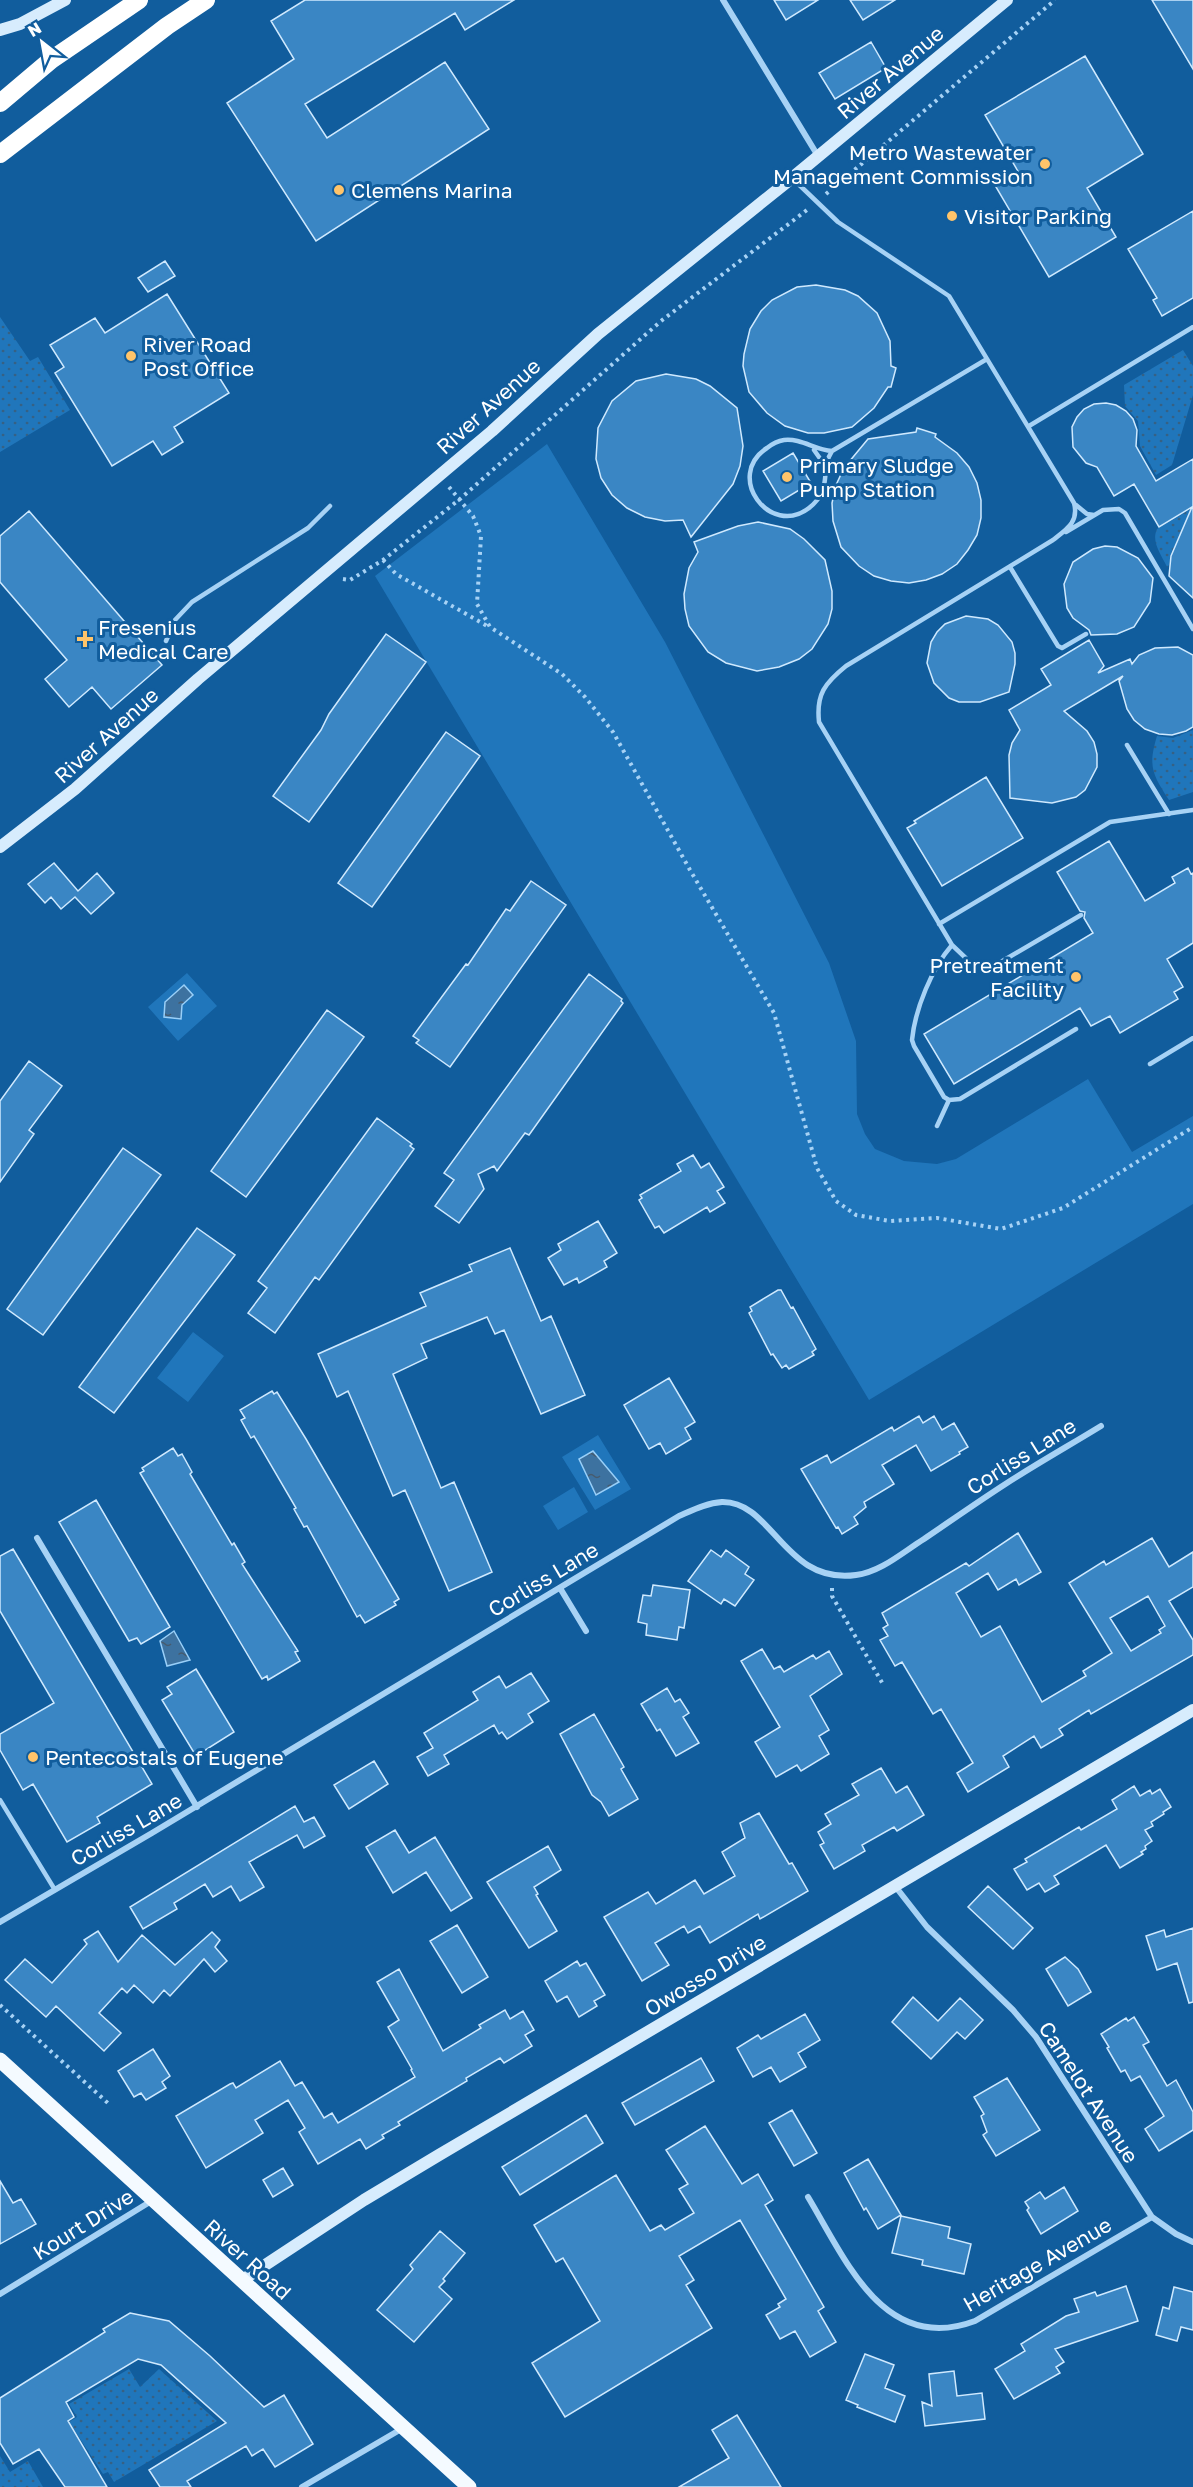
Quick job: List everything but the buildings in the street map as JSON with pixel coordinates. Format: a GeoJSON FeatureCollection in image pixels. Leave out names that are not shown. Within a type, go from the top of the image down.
{"type":"FeatureCollection","features":[{"type":"Feature","properties":{"kind":"highway"},"geometry":{"type":"LineString","coordinates":[[0,94],[139,0]]}},
{"type":"Feature","properties":{"kind":"highway"},"geometry":{"type":"LineString","coordinates":[[0,154],[76,93],[206,0]]}},
{"type":"Feature","properties":{"kind":"highway"},"geometry":{"type":"LineString","coordinates":[[0,103],[51,60]]}},
{"type":"Feature","properties":{"kind":"highway"},"geometry":{"type":"LineString","coordinates":[[0,169],[76,93]]}},
{"type":"Feature","properties":{"kind":"main road","name":"River Road"},"geometry":{"type":"LineString","coordinates":[[0,2060],[469,2487]]}},
{"type":"Feature","properties":{"kind":"street"},"geometry":{"type":"LineString","coordinates":[[0,30],[20,24],[65,0]]}},
{"type":"Feature","properties":{"kind":"street"},"geometry":{"type":"LineString","coordinates":[[723,0],[818,157]]}},
{"type":"Feature","properties":{"kind":"street","name":"River Avenue"},"geometry":{"type":"LineString","coordinates":[[0,847],[75,789],[198,679],[492,431],[598,334],[818,157],[1007,0]]}},
{"type":"Feature","properties":{"kind":"street","name":"Corliss Lane"},"geometry":{"type":"LineString","coordinates":[[0,1922],[197,1807],[679,1516],[703,1506],[723,1502],[739,1505],[750,1512],[798,1561],[833,1575],[870,1572],[1008,1482],[1101,1426]]}},
{"type":"Feature","properties":{"kind":"street"},"geometry":{"type":"LineString","coordinates":[[37,1538],[197,1807]]}},
{"type":"Feature","properties":{"kind":"street"},"geometry":{"type":"LineString","coordinates":[[560,1588],[586,1631]]}},
{"type":"Feature","properties":{"kind":"street","name":"Owosso Drive"},"geometry":{"type":"LineString","coordinates":[[241,2280],[373,2194],[1193,1710]]}},
{"type":"Feature","properties":{"kind":"street","name":"Camelot Avenue"},"geometry":{"type":"LineString","coordinates":[[895,1886],[927,1927],[1013,2010],[1036,2037],[1152,2217]]}},
{"type":"Feature","properties":{"kind":"street","name":"Heritage Avenue"},"geometry":{"type":"LineString","coordinates":[[808,2197],[866,2291],[890,2313],[907,2322],[933,2329],[961,2327],[975,2321],[1152,2217]]}},
{"type":"Feature","properties":{"kind":"street","name":"Kourt Drive"},"geometry":{"type":"LineString","coordinates":[[0,2294],[153,2200]]}},
{"type":"Feature","properties":{"kind":"street"},"geometry":{"type":"LineString","coordinates":[[1152,2217],[1176,2234],[1193,2242]]}},
{"type":"Feature","properties":{"kind":"street"},"geometry":{"type":"LineString","coordinates":[[302,2487],[404,2428]]}},
{"type":"Feature","properties":{"kind":"lane"},"geometry":{"type":"LineString","coordinates":[[792,178],[838,222],[949,296],[1074,503],[1077,512],[1073,522],[1053,540]]}},
{"type":"Feature","properties":{"kind":"lane"},"geometry":{"type":"LineString","coordinates":[[1029,426],[1193,327]]}},
{"type":"Feature","properties":{"kind":"lane"},"geometry":{"type":"LineString","coordinates":[[832,451],[794,440],[778,441],[756,456],[752,464],[750,479],[761,505],[779,515],[792,516],[802,513],[819,498],[825,488],[827,461],[832,451],[987,359]]}},
{"type":"Feature","properties":{"kind":"lane"},"geometry":{"type":"LineString","coordinates":[[810,446],[820,455],[827,469]]}},
{"type":"Feature","properties":{"kind":"lane"},"geometry":{"type":"LineString","coordinates":[[1074,503],[1087,514],[1094,515]]}},
{"type":"Feature","properties":{"kind":"lane"},"geometry":{"type":"LineString","coordinates":[[166,641],[175,620],[192,602],[308,528],[330,506]]}},
{"type":"Feature","properties":{"kind":"lane"},"geometry":{"type":"LineString","coordinates":[[1082,915],[999,963],[982,966],[970,963],[952,945],[819,722],[818,707],[826,685],[846,666],[1094,515],[1114,507],[1125,513],[1193,629]]}},
{"type":"Feature","properties":{"kind":"lane"},"geometry":{"type":"LineString","coordinates":[[1010,567],[1059,646],[1062,648],[1086,634]]}},
{"type":"Feature","properties":{"kind":"lane"},"geometry":{"type":"LineString","coordinates":[[1127,745],[1169,814]]}},
{"type":"Feature","properties":{"kind":"lane"},"geometry":{"type":"LineString","coordinates":[[939,924],[1110,822],[1193,810]]}},
{"type":"Feature","properties":{"kind":"lane"},"geometry":{"type":"LineString","coordinates":[[952,945],[941,957],[930,977],[912,1040],[944,1097],[949,1100],[960,1099],[1076,1029]]}},
{"type":"Feature","properties":{"kind":"lane"},"geometry":{"type":"LineString","coordinates":[[1150,1064],[1193,1038]]}},
{"type":"Feature","properties":{"kind":"lane"},"geometry":{"type":"LineString","coordinates":[[937,1126],[949,1100]]}},
{"type":"Feature","properties":{"kind":"lane"},"geometry":{"type":"LineString","coordinates":[[0,1800],[56,1890]]}},
{"type":"Feature","properties":{"kind":"path"},"geometry":{"type":"LineString","coordinates":[[317,579],[350,580],[383,560],[460,499],[661,321],[817,201],[1054,0]]}},
{"type":"Feature","properties":{"kind":"path"},"geometry":{"type":"LineString","coordinates":[[460,499],[473,516],[481,536],[477,604],[490,627]]}},
{"type":"Feature","properties":{"kind":"path"},"geometry":{"type":"LineString","coordinates":[[383,560],[396,574],[490,627],[562,674],[585,697],[613,732],[774,1013],[818,1168],[836,1201],[856,1215],[890,1221],[937,1218],[1001,1229],[1063,1208],[1193,1127]]}},
{"type":"Feature","properties":{"kind":"path"},"geometry":{"type":"LineString","coordinates":[[833,1575],[832,1596],[884,1686]]}},
{"type":"Feature","properties":{"kind":"path"},"geometry":{"type":"LineString","coordinates":[[0,2006],[110,2105]]}},
{"type":"Feature","properties":{"kind":"shaded area"},"geometry":{"type":"Polygon","coordinates":[[[0,317],[30,361],[38,357],[70,410],[0,452],[0,317]]]}},
{"type":"Feature","properties":{"kind":"shaded area"},"geometry":{"type":"Polygon","coordinates":[[[1183,350],[1193,366],[1193,395],[1172,465],[1156,475],[1140,446],[1138,421],[1125,406],[1124,385],[1183,350]]]}},
{"type":"Feature","properties":{"kind":"shaded area"},"geometry":{"type":"Polygon","coordinates":[[[547,444],[665,642],[829,963],[856,1041],[857,1114],[865,1134],[875,1149],[904,1161],[937,1164],[956,1159],[1088,1079],[1132,1152],[1193,1116],[1193,1204],[869,1400],[375,576],[547,444]]]}},
{"type":"Feature","properties":{"kind":"shaded area"},"geometry":{"type":"Polygon","coordinates":[[[1193,508],[1171,553],[1167,567],[1156,543],[1157,529],[1193,508]]]}},
{"type":"Feature","properties":{"kind":"shaded area"},"geometry":{"type":"Polygon","coordinates":[[[1193,730],[1193,792],[1169,800],[1153,770],[1152,763],[1157,736],[1173,738],[1193,730]]]}},
{"type":"Feature","properties":{"kind":"shaded area"},"geometry":{"type":"Polygon","coordinates":[[[187,973],[217,1006],[178,1041],[148,1007],[187,973]]]}},
{"type":"Feature","properties":{"kind":"shaded area"},"geometry":{"type":"Polygon","coordinates":[[[193,1332],[224,1356],[188,1402],[157,1378],[193,1332]]]}},
{"type":"Feature","properties":{"kind":"shaded area"},"geometry":{"type":"Polygon","coordinates":[[[598,1435],[631,1489],[595,1510],[562,1457],[598,1435]]]}},
{"type":"Feature","properties":{"kind":"shaded area"},"geometry":{"type":"Polygon","coordinates":[[[574,1487],[588,1512],[558,1530],[543,1506],[574,1487]]]}},
{"type":"Feature","properties":{"kind":"shaded area"},"geometry":{"type":"Polygon","coordinates":[[[129,2369],[140,2387],[159,2369],[217,2421],[114,2482],[108,2472],[103,2474],[69,2422],[77,2417],[69,2404],[129,2369]]]}},
{"type":"Feature","properties":{"kind":"shaded area"},"geometry":{"type":"Polygon","coordinates":[[[0,2456],[10,2472],[28,2461],[43,2487],[0,2487],[0,2456]]]}},
{"type":"Feature","properties":{"kind":"water"},"geometry":{"type":"Polygon","coordinates":[[[184,985],[193,995],[182,1005],[181,1019],[164,1017],[165,1002],[184,985]]]}},
{"type":"Feature","properties":{"kind":"water"},"geometry":{"type":"Polygon","coordinates":[[[593,1451],[619,1482],[596,1495],[579,1459],[593,1451]]]}},
{"type":"Feature","properties":{"kind":"water"},"geometry":{"type":"Polygon","coordinates":[[[174,1631],[190,1660],[167,1666],[160,1641],[174,1631]]]}},
{"type":"Feature","properties":{"kind":"place","name":"Metro Wastewater Management Commission"},"geometry":{"type":"Point","coordinates":[1045,164]}},
{"type":"Feature","properties":{"kind":"place","name":"Clemens Marina"},"geometry":{"type":"Point","coordinates":[339,190]}},
{"type":"Feature","properties":{"kind":"place","name":"Visitor Parking"},"geometry":{"type":"Point","coordinates":[952,216]}},
{"type":"Feature","properties":{"kind":"place","name":"River Road Post Office"},"geometry":{"type":"Point","coordinates":[131,356]}},
{"type":"Feature","properties":{"kind":"place","name":"Primary Sludge Pump Station"},"geometry":{"type":"Point","coordinates":[787,477]}},
{"type":"Feature","properties":{"kind":"place","name":"Fresenius Medical Care"},"geometry":{"type":"Point","coordinates":[85,639]}},
{"type":"Feature","properties":{"kind":"place","name":"Pretreatment Facility"},"geometry":{"type":"Point","coordinates":[1076,977]}},
{"type":"Feature","properties":{"kind":"place","name":"Pentecostals of Eugene"},"geometry":{"type":"Point","coordinates":[33,1757]}}]}
